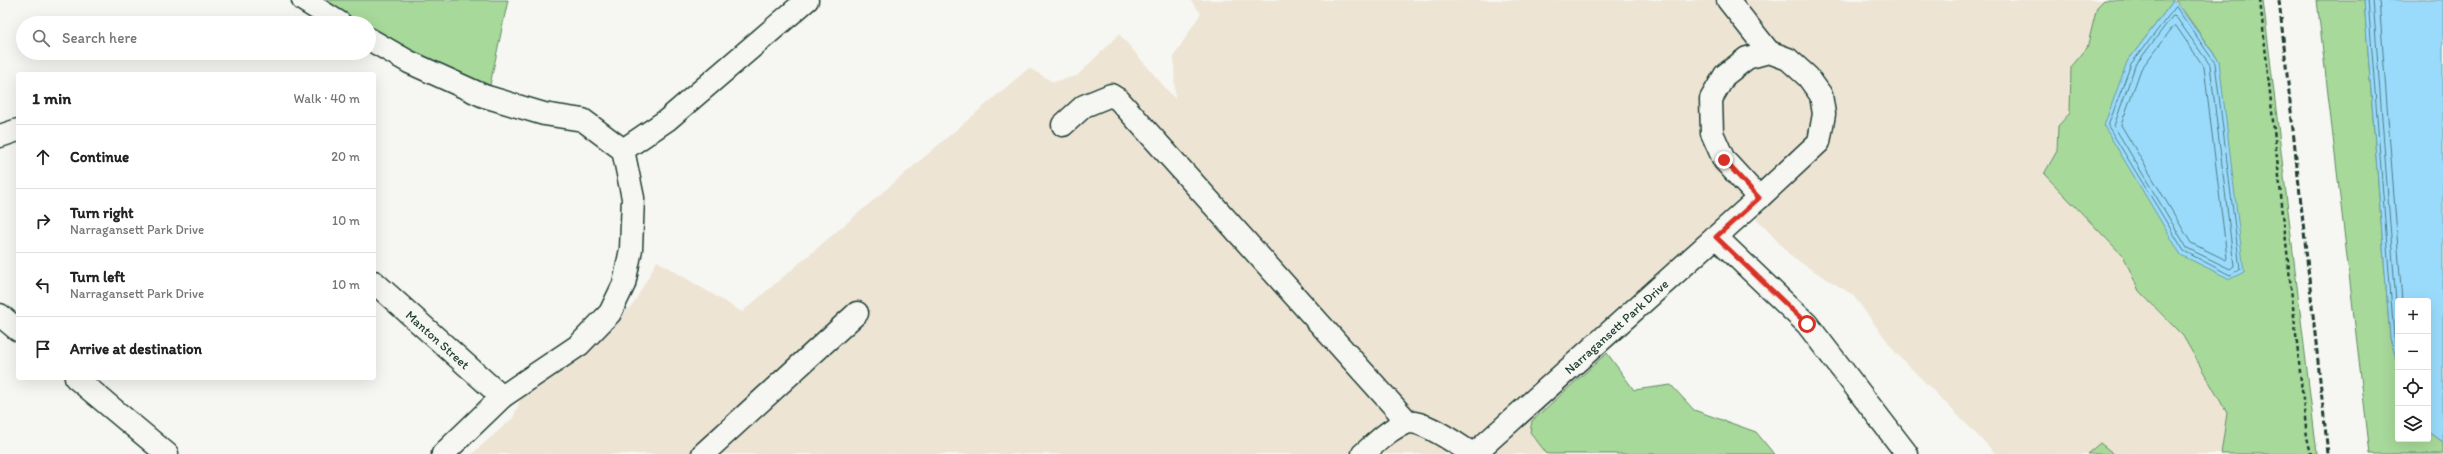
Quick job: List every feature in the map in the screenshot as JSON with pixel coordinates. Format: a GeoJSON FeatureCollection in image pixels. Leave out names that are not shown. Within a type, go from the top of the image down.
{"type":"FeatureCollection","features":[{"type":"Feature","properties":{"kind":"street"},"geometry":{"type":"LineString","coordinates":[[303,0],[329,16]]}},
{"type":"Feature","properties":{"kind":"street"},"geometry":{"type":"LineString","coordinates":[[623,150],[667,120],[807,0]]}},
{"type":"Feature","properties":{"kind":"street"},"geometry":{"type":"LineString","coordinates":[[1728,0],[1769,52],[1746,58],[1725,75],[1711,99],[1712,133],[1724,160],[1759,198]]}},
{"type":"Feature","properties":{"kind":"street"},"geometry":{"type":"LineString","coordinates":[[376,44],[409,62],[484,96],[544,114],[583,120],[623,150],[633,198],[631,249],[624,284],[610,313],[579,345],[502,396],[443,454]]}},
{"type":"Feature","properties":{"kind":"street","name":"Narragansett Park Drive"},"geometry":{"type":"LineString","coordinates":[[1474,454],[1716,237],[1819,142],[1824,114],[1821,95],[1808,77],[1788,59],[1769,52]]}},
{"type":"Feature","properties":{"kind":"street"},"geometry":{"type":"LineString","coordinates":[[1063,125],[1084,106],[1110,95],[1119,100],[1408,422],[1431,428],[1474,454]]}},
{"type":"Feature","properties":{"kind":"street"},"geometry":{"type":"LineString","coordinates":[[0,136],[16,131]]}},
{"type":"Feature","properties":{"kind":"street"},"geometry":{"type":"LineString","coordinates":[[1716,237],[1807,324],[1908,454]]}},
{"type":"Feature","properties":{"kind":"street","name":"Manton Street"},"geometry":{"type":"LineString","coordinates":[[376,284],[502,396]]}},
{"type":"Feature","properties":{"kind":"street"},"geometry":{"type":"LineString","coordinates":[[703,454],[857,313]]}},
{"type":"Feature","properties":{"kind":"street"},"geometry":{"type":"LineString","coordinates":[[0,315],[16,328]]}},
{"type":"Feature","properties":{"kind":"street"},"geometry":{"type":"LineString","coordinates":[[78,380],[167,454]]}},
{"type":"Feature","properties":{"kind":"street"},"geometry":{"type":"LineString","coordinates":[[1363,454],[1393,429],[1408,422]]}},
{"type":"Feature","properties":{"kind":"path"},"geometry":{"type":"LineString","coordinates":[[2260,0],[2307,437],[2312,454]]}},
{"type":"Feature","properties":{"kind":"shaded area"},"geometry":{"type":"Polygon","coordinates":[[[1190,0],[2104,0],[2097,7],[2087,48],[2071,67],[2070,113],[2058,126],[2057,151],[2044,174],[2124,257],[2139,291],[2183,336],[2227,413],[2221,454],[2114,454],[2100,443],[2087,454],[1996,454],[1896,353],[1853,295],[1793,258],[1754,216],[1532,421],[1530,432],[1547,454],[472,454],[513,418],[522,396],[615,324],[634,303],[657,261],[742,312],[1029,68],[1053,82],[1077,76],[1119,34],[1175,99],[1174,56],[1201,13],[1190,0]]]}},
{"type":"Feature","properties":{"kind":"green space"},"geometry":{"type":"Polygon","coordinates":[[[308,0],[508,0],[490,85],[481,90],[376,37],[376,16],[336,16],[308,0]]]}},
{"type":"Feature","properties":{"kind":"green space"},"geometry":{"type":"Polygon","coordinates":[[[2104,0],[2174,0],[2127,62],[2219,61],[2176,0],[2263,0],[2317,454],[2221,454],[2227,413],[2183,336],[2139,291],[2124,257],[2044,174],[2057,151],[2058,126],[2070,113],[2071,67],[2087,48],[2097,7],[2104,0]]]}},
{"type":"Feature","properties":{"kind":"green space"},"geometry":{"type":"Polygon","coordinates":[[[2317,0],[2364,0],[2390,338],[2395,354],[2395,442],[2431,442],[2431,433],[2443,442],[2443,454],[2370,454],[2317,0]]]}},
{"type":"Feature","properties":{"kind":"green space"},"geometry":{"type":"Polygon","coordinates":[[[1607,353],[1634,390],[1671,385],[1694,410],[1756,432],[1774,454],[1547,454],[1530,432],[1532,421],[1607,353]]]}},
{"type":"Feature","properties":{"kind":"green space"},"geometry":{"type":"Polygon","coordinates":[[[2100,443],[2114,454],[2087,454],[2100,443]]]}},
{"type":"Feature","properties":{"kind":"water"},"geometry":{"type":"Polygon","coordinates":[[[2174,0],[2219,61],[2244,272],[2230,279],[2181,255],[2104,126],[2127,62],[2174,0]]]}},
{"type":"Feature","properties":{"kind":"water"},"geometry":{"type":"Polygon","coordinates":[[[2364,0],[2443,0],[2443,442],[2431,433],[2431,298],[2395,298],[2395,354],[2390,338],[2364,0]]]}},
{"type":"Feature","properties":{"kind":"railway"},"geometry":{"type":"LineString","coordinates":[[2279,0],[2328,454]]}},
{"type":"Feature","properties":{"kind":"route"},"geometry":{"type":"LineString","coordinates":[[1724,160],[1759,198],[1716,237],[1807,324]]}}]}
